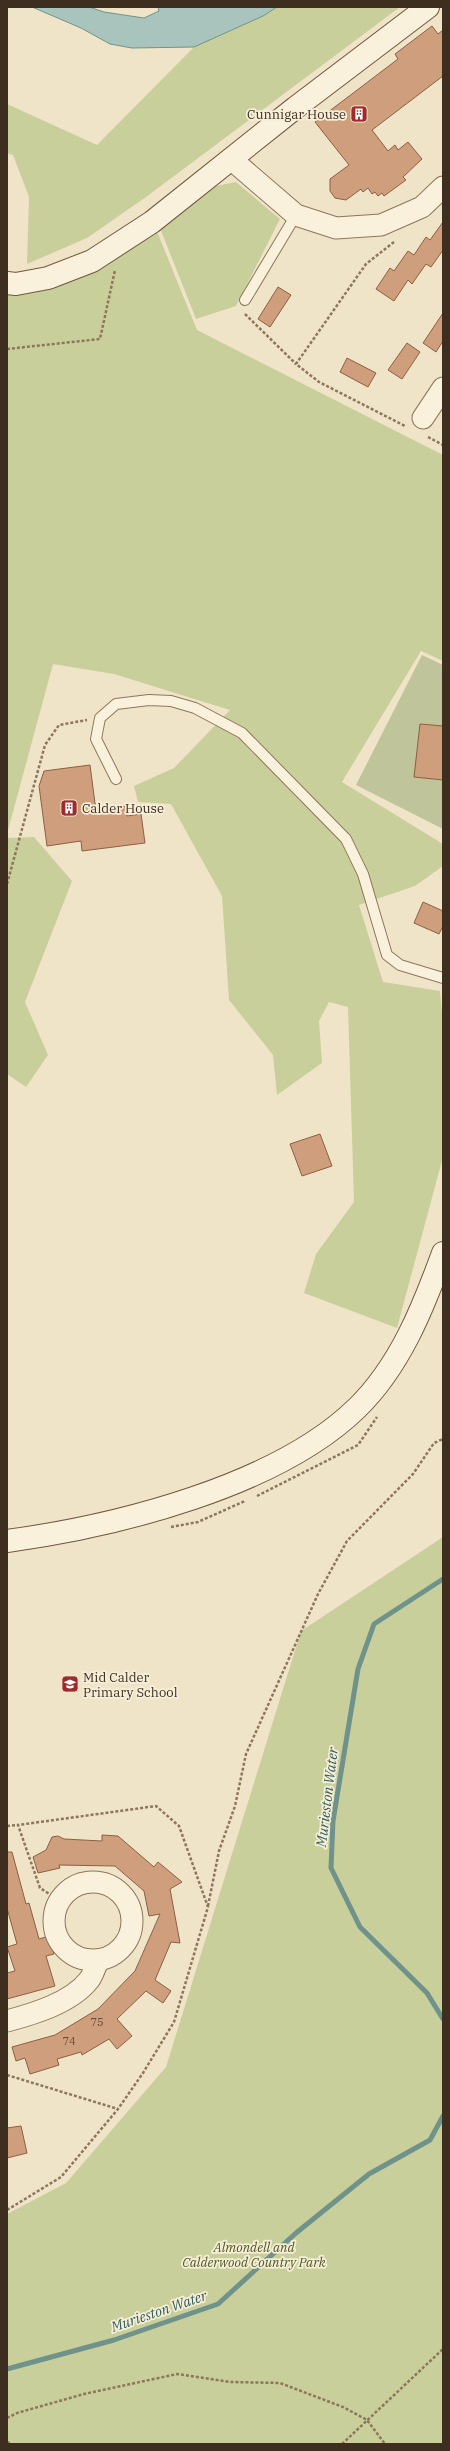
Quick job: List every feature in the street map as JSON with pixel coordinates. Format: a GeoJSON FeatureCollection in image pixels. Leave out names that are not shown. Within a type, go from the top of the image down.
{"type":"FeatureCollection","features":[{"type":"Feature","properties":{"kind":"street"},"geometry":{"type":"LineString","coordinates":[[7,283],[16,284],[48,278],[92,261],[152,222],[428,7]]}},
{"type":"Feature","properties":{"kind":"street"},"geometry":{"type":"LineString","coordinates":[[231,159],[296,215],[336,228],[381,225],[422,207],[443,187]]}},
{"type":"Feature","properties":{"kind":"street"},"geometry":{"type":"LineString","coordinates":[[419,427],[443,388]]}},
{"type":"Feature","properties":{"kind":"street"},"geometry":{"type":"LineString","coordinates":[[7,1541],[113,1522],[219,1489],[271,1466],[318,1441],[358,1407],[392,1366],[426,1301],[443,1253]]}},
{"type":"Feature","properties":{"kind":"street"},"geometry":{"type":"LineString","coordinates":[[7,2021],[41,2012],[67,1998],[89,1980],[98,1961]]}},
{"type":"Feature","properties":{"kind":"lane"},"geometry":{"type":"LineString","coordinates":[[245,300],[296,215]]}},
{"type":"Feature","properties":{"kind":"lane"},"geometry":{"type":"LineString","coordinates":[[116,779],[96,739],[100,718],[116,704],[149,700],[171,701],[195,708],[242,733],[346,839],[363,874],[387,955],[400,966],[443,978]]}},
{"type":"Feature","properties":{"kind":"path"},"geometry":{"type":"LineString","coordinates":[[296,364],[366,264],[399,238]]}},
{"type":"Feature","properties":{"kind":"path"},"geometry":{"type":"LineString","coordinates":[[7,349],[100,339],[121,242]]}},
{"type":"Feature","properties":{"kind":"path"},"geometry":{"type":"LineString","coordinates":[[245,300],[244,313],[296,364],[319,382],[419,427],[443,445]]}},
{"type":"Feature","properties":{"kind":"path"},"geometry":{"type":"LineString","coordinates":[[7,884],[45,745],[59,725],[100,718]]}},
{"type":"Feature","properties":{"kind":"path"},"geometry":{"type":"LineString","coordinates":[[208,1907],[219,1851],[235,1806],[246,1754],[318,1594],[347,1541],[413,1474],[434,1443],[443,1439]]}},
{"type":"Feature","properties":{"kind":"path"},"geometry":{"type":"LineString","coordinates":[[7,1826],[18,1825]]}},
{"type":"Feature","properties":{"kind":"path"},"geometry":{"type":"LineString","coordinates":[[7,2075],[118,2109]]}},
{"type":"Feature","properties":{"kind":"path"},"geometry":{"type":"LineString","coordinates":[[342,2444],[443,2349]]}},
{"type":"Feature","properties":{"kind":"path"},"geometry":{"type":"LineString","coordinates":[[7,2418],[17,2413],[84,2394],[177,2374],[230,2382],[280,2383],[343,2407],[367,2420],[385,2444]]}},
{"type":"Feature","properties":{"kind":"path"},"geometry":{"type":"LineString","coordinates":[[7,2442],[12,2444]]}},
{"type":"Feature","properties":{"kind":"green space"},"geometry":{"type":"Polygon","coordinates":[[[277,7],[400,7],[146,197],[87,238],[27,264],[29,197],[13,155],[7,153],[7,104],[97,145],[194,47],[263,16],[277,7]]]}},
{"type":"Feature","properties":{"kind":"green space"},"geometry":{"type":"Polygon","coordinates":[[[236,182],[280,219],[236,306],[196,319],[158,223],[216,186],[236,182]]]}},
{"type":"Feature","properties":{"kind":"green space"},"geometry":{"type":"Polygon","coordinates":[[[154,224],[197,330],[443,455],[443,661],[421,651],[342,782],[443,844],[443,866],[415,886],[359,905],[383,982],[440,991],[443,1023],[443,1157],[397,1328],[304,1293],[316,1254],[354,1202],[348,1007],[329,1002],[319,1021],[322,1063],[277,1095],[273,1055],[229,1000],[222,896],[171,804],[138,802],[134,786],[174,768],[230,710],[114,674],[53,664],[7,834],[7,283],[16,284],[154,224]]]}},
{"type":"Feature","properties":{"kind":"green space"},"geometry":{"type":"Polygon","coordinates":[[[422,655],[443,665],[443,829],[356,785],[422,655]]]}},
{"type":"Feature","properties":{"kind":"green space"},"geometry":{"type":"Polygon","coordinates":[[[34,837],[72,881],[25,1002],[48,1055],[26,1087],[7,1074],[7,838],[34,837]]]}},
{"type":"Feature","properties":{"kind":"green space","name":"Almondell and Calderwood Country Park"},"geometry":{"type":"Polygon","coordinates":[[[443,1537],[443,2444],[7,2444],[7,2214],[66,2183],[166,2067],[301,1631],[443,1537]]]}},
{"type":"Feature","properties":{"kind":"water"},"geometry":{"type":"Polygon","coordinates":[[[32,7],[89,7],[104,12],[144,18],[159,11],[158,7],[277,7],[263,16],[194,47],[132,48],[110,44],[81,28],[32,7]]]}},
{"type":"Feature","properties":{"kind":"building","name":"Cunnigar House"},"geometry":{"type":"Polygon","coordinates":[[[432,26],[438,34],[443,30],[443,76],[372,130],[388,151],[395,145],[398,150],[408,142],[422,159],[403,177],[406,180],[384,196],[382,193],[378,196],[375,192],[372,194],[368,188],[363,192],[361,189],[346,200],[335,198],[330,191],[330,179],[349,165],[315,122],[398,59],[395,54],[432,26]]]}},
{"type":"Feature","properties":{"kind":"building"},"geometry":{"type":"Polygon","coordinates":[[[443,222],[443,250],[431,267],[426,264],[412,284],[408,280],[394,301],[376,289],[390,268],[394,271],[408,251],[414,255],[426,237],[430,240],[443,222]]]}},
{"type":"Feature","properties":{"kind":"building"},"geometry":{"type":"Polygon","coordinates":[[[278,287],[291,295],[270,327],[258,319],[278,287]]]}},
{"type":"Feature","properties":{"kind":"building"},"geometry":{"type":"Polygon","coordinates":[[[443,313],[443,341],[436,352],[423,343],[443,313]]]}},
{"type":"Feature","properties":{"kind":"building"},"geometry":{"type":"Polygon","coordinates":[[[407,343],[420,352],[402,379],[388,370],[407,343]]]}},
{"type":"Feature","properties":{"kind":"building"},"geometry":{"type":"Polygon","coordinates":[[[347,358],[376,373],[368,387],[340,372],[347,358]]]}},
{"type":"Feature","properties":{"kind":"building"},"geometry":{"type":"Polygon","coordinates":[[[420,724],[443,726],[443,780],[414,777],[420,724]]]}},
{"type":"Feature","properties":{"kind":"building","name":"Calder House"},"geometry":{"type":"Polygon","coordinates":[[[90,765],[96,811],[126,806],[127,816],[141,814],[145,843],[82,851],[81,841],[47,846],[39,786],[44,771],[90,765]]]}},
{"type":"Feature","properties":{"kind":"building"},"geometry":{"type":"Polygon","coordinates":[[[423,902],[443,911],[443,926],[439,934],[414,923],[423,902]]]}},
{"type":"Feature","properties":{"kind":"building"},"geometry":{"type":"Polygon","coordinates":[[[320,1134],[332,1166],[302,1176],[290,1144],[320,1134]]]}},
{"type":"Feature","properties":{"kind":"building"},"geometry":{"type":"Polygon","coordinates":[[[102,1835],[118,1836],[154,1867],[158,1862],[182,1882],[170,1889],[180,1943],[171,1942],[155,1980],[171,1991],[163,2003],[146,1991],[117,2019],[132,2036],[117,2049],[109,2039],[82,2055],[81,2052],[57,2059],[59,2065],[30,2074],[25,2058],[16,2061],[12,2047],[55,2035],[98,2009],[135,1971],[160,1914],[149,1916],[144,1891],[115,1866],[59,1865],[60,1868],[38,1873],[33,1857],[46,1850],[52,1837],[58,1836],[64,1839],[102,1841],[102,1835]]]}},
{"type":"Feature","properties":{"kind":"building"},"geometry":{"type":"Polygon","coordinates":[[[7,1852],[12,1852],[26,1904],[29,1903],[39,1939],[49,1936],[54,1954],[46,1956],[55,1986],[7,1999],[7,1973],[15,1971],[7,1947],[17,1944],[7,1908],[7,1852]]]}},
{"type":"Feature","properties":{"kind":"building"},"geometry":{"type":"Polygon","coordinates":[[[21,2126],[27,2153],[7,2158],[7,2128],[21,2126]]]}},
{"type":"Feature","properties":{"kind":"waterway","name":"Murieston Water"},"geometry":{"type":"LineString","coordinates":[[443,1579],[374,1624],[358,1669],[333,1821],[331,1868],[360,1927],[427,1993],[443,2019]]}},
{"type":"Feature","properties":{"kind":"waterway","name":"Murieston Water"},"geometry":{"type":"LineString","coordinates":[[7,2369],[114,2340],[218,2304],[296,2233],[369,2174],[430,2140],[443,2116]]}},
{"type":"Feature","properties":{"kind":"place","name":"Cunnigar House"},"geometry":{"type":"Point","coordinates":[359,114]}},
{"type":"Feature","properties":{"kind":"place","name":"Calder House"},"geometry":{"type":"Point","coordinates":[69,808]}},
{"type":"Feature","properties":{"kind":"place","name":"Mid Calder Primary School"},"geometry":{"type":"Point","coordinates":[70,1684]}}]}
